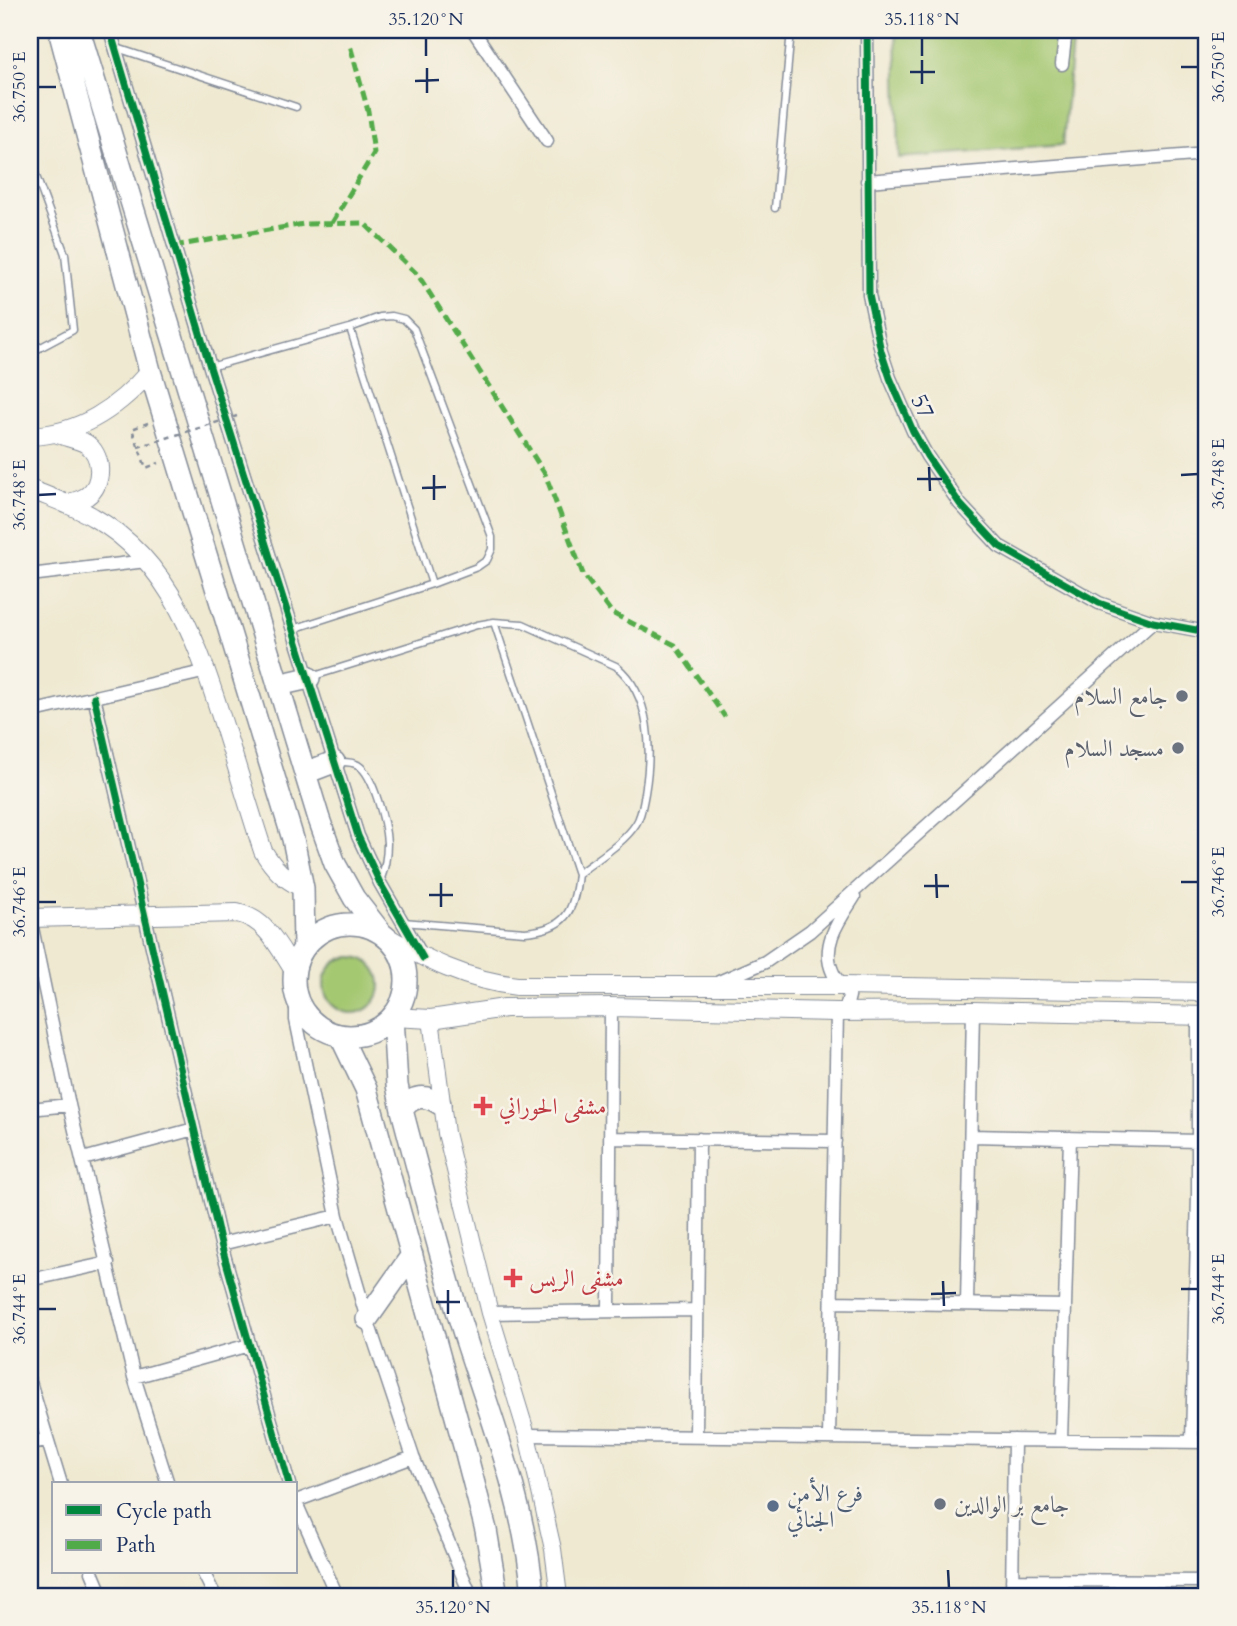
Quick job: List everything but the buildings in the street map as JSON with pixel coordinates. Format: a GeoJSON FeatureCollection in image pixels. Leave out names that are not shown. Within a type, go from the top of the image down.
{"type":"FeatureCollection","features":[{"type":"Feature","properties":{"kind":"main road"},"geometry":{"type":"LineString","coordinates":[[59,30],[150,371],[293,839],[303,888],[304,948],[295,972],[296,996],[302,1010],[312,1022],[325,1031],[354,1036],[369,1033],[382,1027],[393,1017],[402,1001],[406,982],[404,964],[396,947],[382,934],[354,898],[335,864],[79,30]]}},
{"type":"Feature","properties":{"kind":"main road"},"geometry":{"type":"LineString","coordinates":[[30,436],[58,434],[85,424],[110,410],[132,392],[150,371]]}},
{"type":"Feature","properties":{"kind":"main road"},"geometry":{"type":"LineString","coordinates":[[58,434],[84,443],[92,450],[99,470],[98,481],[93,490],[85,498],[66,504]]}},
{"type":"Feature","properties":{"kind":"main road"},"geometry":{"type":"LineString","coordinates":[[30,489],[95,517],[124,539],[146,561],[183,612],[207,671],[263,851],[273,868],[285,879],[303,888]]}},
{"type":"Feature","properties":{"kind":"main road"},"geometry":{"type":"LineString","coordinates":[[278,685],[309,678]]}},
{"type":"Feature","properties":{"kind":"main road"},"geometry":{"type":"LineString","coordinates":[[305,773],[334,762]]}},
{"type":"Feature","properties":{"kind":"main road"},"geometry":{"type":"LineString","coordinates":[[30,918],[237,913],[250,915],[260,921],[269,932],[295,972]]}},
{"type":"Feature","properties":{"kind":"main road"},"geometry":{"type":"LineString","coordinates":[[304,948],[316,935],[332,927],[349,924],[366,926],[423,958],[468,977],[517,986],[842,986],[1207,992]]}},
{"type":"Feature","properties":{"kind":"main road"},"geometry":{"type":"LineString","coordinates":[[393,1017],[431,1019],[505,1008],[611,1007],[1203,1016]]}},
{"type":"Feature","properties":{"kind":"main road"},"geometry":{"type":"LineString","coordinates":[[393,1017],[397,1085],[402,1110],[442,1259],[509,1469],[531,1574],[533,1596]]}},
{"type":"Feature","properties":{"kind":"main road"},"geometry":{"type":"LineString","coordinates":[[340,1035],[366,1089],[476,1492],[497,1596]]}},
{"type":"Feature","properties":{"kind":"main road"},"geometry":{"type":"LineString","coordinates":[[402,1110],[405,1104],[416,1098],[429,1098],[440,1104]]}},
{"type":"Feature","properties":{"kind":"main road"},"geometry":{"type":"LineString","coordinates":[[367,1319],[412,1255]]}},
{"type":"Feature","properties":{"kind":"street"},"geometry":{"type":"LineString","coordinates":[[110,30],[211,367],[358,836],[380,883],[423,958]]}},
{"type":"Feature","properties":{"kind":"street"},"geometry":{"type":"LineString","coordinates":[[473,30],[547,141]]}},
{"type":"Feature","properties":{"kind":"street","name":"57"},"geometry":{"type":"LineString","coordinates":[[867,30],[869,295],[887,369],[901,405],[937,472],[966,511],[999,546],[1099,603],[1153,622],[1207,632]]}},
{"type":"Feature","properties":{"kind":"street"},"geometry":{"type":"LineString","coordinates":[[1062,64],[1066,30]]}},
{"type":"Feature","properties":{"kind":"street"},"geometry":{"type":"LineString","coordinates":[[867,181],[1207,154]]}},
{"type":"Feature","properties":{"kind":"street"},"geometry":{"type":"LineString","coordinates":[[30,575],[146,561]]}},
{"type":"Feature","properties":{"kind":"street"},"geometry":{"type":"LineString","coordinates":[[711,985],[749,970],[781,953],[810,931],[1153,622]]}},
{"type":"Feature","properties":{"kind":"street"},"geometry":{"type":"LineString","coordinates":[[30,712],[207,671]]}},
{"type":"Feature","properties":{"kind":"street"},"geometry":{"type":"LineString","coordinates":[[94,697],[221,1244],[288,1482]]}},
{"type":"Feature","properties":{"kind":"street"},"geometry":{"type":"LineString","coordinates":[[829,1438],[837,1012],[846,1008],[849,996],[832,971],[829,947],[835,927],[861,885]]}},
{"type":"Feature","properties":{"kind":"street"},"geometry":{"type":"LineString","coordinates":[[30,918],[69,1105],[134,1377],[167,1482]]}},
{"type":"Feature","properties":{"kind":"street"},"geometry":{"type":"LineString","coordinates":[[296,996],[296,1020],[337,1216],[367,1319],[413,1457],[471,1596]]}},
{"type":"Feature","properties":{"kind":"street"},"geometry":{"type":"LineString","coordinates":[[609,1311],[611,1007]]}},
{"type":"Feature","properties":{"kind":"street"},"geometry":{"type":"LineString","coordinates":[[967,1304],[973,1011]]}},
{"type":"Feature","properties":{"kind":"street"},"geometry":{"type":"LineString","coordinates":[[1192,1442],[1203,1194],[1198,1141],[1203,1016]]}},
{"type":"Feature","properties":{"kind":"street"},"geometry":{"type":"LineString","coordinates":[[431,1019],[440,1104],[490,1313],[527,1435],[553,1549],[559,1596]]}},
{"type":"Feature","properties":{"kind":"street"},"geometry":{"type":"LineString","coordinates":[[30,1109],[69,1105]]}},
{"type":"Feature","properties":{"kind":"street"},"geometry":{"type":"LineString","coordinates":[[82,1159],[194,1129]]}},
{"type":"Feature","properties":{"kind":"street"},"geometry":{"type":"LineString","coordinates":[[971,1136],[1198,1141]]}},
{"type":"Feature","properties":{"kind":"street"},"geometry":{"type":"LineString","coordinates":[[610,1138],[835,1141]]}},
{"type":"Feature","properties":{"kind":"street"},"geometry":{"type":"LineString","coordinates":[[1061,1440],[1070,1138]]}},
{"type":"Feature","properties":{"kind":"street"},"geometry":{"type":"LineString","coordinates":[[696,1436],[699,1139]]}},
{"type":"Feature","properties":{"kind":"street"},"geometry":{"type":"LineString","coordinates":[[221,1244],[337,1216]]}},
{"type":"Feature","properties":{"kind":"street"},"geometry":{"type":"LineString","coordinates":[[30,1280],[108,1263]]}},
{"type":"Feature","properties":{"kind":"street"},"geometry":{"type":"LineString","coordinates":[[832,1302],[1065,1306]]}},
{"type":"Feature","properties":{"kind":"street"},"geometry":{"type":"LineString","coordinates":[[490,1313],[697,1310]]}},
{"type":"Feature","properties":{"kind":"street"},"geometry":{"type":"LineString","coordinates":[[134,1377],[249,1345]]}},
{"type":"Feature","properties":{"kind":"street"},"geometry":{"type":"LineString","coordinates":[[30,1382],[60,1482]]}},
{"type":"Feature","properties":{"kind":"street"},"geometry":{"type":"LineString","coordinates":[[527,1435],[1207,1442]]}},
{"type":"Feature","properties":{"kind":"street"},"geometry":{"type":"LineString","coordinates":[[30,1443],[46,1440]]}},
{"type":"Feature","properties":{"kind":"street"},"geometry":{"type":"LineString","coordinates":[[1012,1596],[1014,1440]]}},
{"type":"Feature","properties":{"kind":"street"},"geometry":{"type":"LineString","coordinates":[[298,1501],[413,1457]]}},
{"type":"Feature","properties":{"kind":"street"},"geometry":{"type":"LineString","coordinates":[[298,1507],[337,1596]]}},
{"type":"Feature","properties":{"kind":"street"},"geometry":{"type":"LineString","coordinates":[[95,1574],[102,1596]]}},
{"type":"Feature","properties":{"kind":"street"},"geometry":{"type":"LineString","coordinates":[[204,1574],[215,1596]]}},
{"type":"Feature","properties":{"kind":"street"},"geometry":{"type":"LineString","coordinates":[[1012,1580],[1207,1581]]}},
{"type":"Feature","properties":{"kind":"street"},"geometry":{"type":"LineString","coordinates":[[1149,1581],[1149,1596]]}},
{"type":"Feature","properties":{"kind":"lane"},"geometry":{"type":"LineString","coordinates":[[775,208],[791,30]]}},
{"type":"Feature","properties":{"kind":"lane"},"geometry":{"type":"LineString","coordinates":[[117,48],[296,107]]}},
{"type":"Feature","properties":{"kind":"lane"},"geometry":{"type":"LineString","coordinates":[[30,160],[65,254],[73,330],[30,354]]}},
{"type":"Feature","properties":{"kind":"lane"},"geometry":{"type":"LineString","coordinates":[[211,367],[380,317],[404,319],[414,328],[492,537],[492,549],[487,560],[477,567],[293,629]]}},
{"type":"Feature","properties":{"kind":"lane"},"geometry":{"type":"LineString","coordinates":[[350,328],[432,584]]}},
{"type":"Feature","properties":{"kind":"lane"},"geometry":{"type":"LineString","coordinates":[[403,922],[541,931],[556,925],[570,912],[576,896],[578,874],[494,622]]}},
{"type":"Feature","properties":{"kind":"lane"},"geometry":{"type":"LineString","coordinates":[[309,678],[494,622],[523,624],[616,666],[627,675],[635,687],[648,732],[650,748],[642,808],[637,823],[626,835],[578,874]]}},
{"type":"Feature","properties":{"kind":"lane"},"geometry":{"type":"LineString","coordinates":[[334,762],[358,765],[371,783],[387,840],[386,863],[380,883]]}},
{"type":"Feature","properties":{"kind":"path"},"geometry":{"type":"LineString","coordinates":[[138,447],[237,416]]}},
{"type":"Feature","properties":{"kind":"path"},"geometry":{"type":"LineString","coordinates":[[132,429],[146,468]]}},
{"type":"Feature","properties":{"kind":"green space"},"geometry":{"type":"Polygon","coordinates":[[[896,30],[1073,30],[1063,145],[899,158],[896,30]]]}},
{"type":"Feature","properties":{"kind":"green space"},"geometry":{"type":"Polygon","coordinates":[[[346,957],[358,957],[368,961],[376,969],[380,985],[376,1001],[368,1009],[358,1013],[346,1013],[336,1009],[328,1001],[324,991],[324,979],[328,969],[336,961],[346,957]]]}},
{"type":"Feature","properties":{"kind":"marked path"},"geometry":{"type":"LineString","coordinates":[[332,223],[374,153],[368,111],[350,45]]}},
{"type":"Feature","properties":{"kind":"marked path"},"geometry":{"type":"LineString","coordinates":[[174,246],[304,224],[364,223],[418,275],[545,474],[583,574],[612,613],[675,645],[725,717]]}},
{"type":"Feature","properties":{"kind":"cycle path"},"geometry":{"type":"LineString","coordinates":[[110,30],[210,367],[358,836],[380,883],[423,958]]}},
{"type":"Feature","properties":{"kind":"cycle path"},"geometry":{"type":"LineString","coordinates":[[867,30],[869,295],[881,351],[890,378],[927,456],[960,504],[999,546],[1099,603],[1153,622],[1207,632]]}},
{"type":"Feature","properties":{"kind":"cycle path"},"geometry":{"type":"LineString","coordinates":[[94,697],[221,1244],[288,1482]]}},
{"type":"Feature","properties":{"kind":"place","name":"جامع السلام"},"geometry":{"type":"Point","coordinates":[1182,696]}},
{"type":"Feature","properties":{"kind":"place","name":"مسجد السلام"},"geometry":{"type":"Point","coordinates":[1178,748]}},
{"type":"Feature","properties":{"kind":"place","name":"مشفى الحوراني"},"geometry":{"type":"Point","coordinates":[483,1106]}},
{"type":"Feature","properties":{"kind":"place","name":"مشفى الريس"},"geometry":{"type":"Point","coordinates":[513,1278]}},
{"type":"Feature","properties":{"kind":"place","name":"جامع بر الوالدين"},"geometry":{"type":"Point","coordinates":[940,1504]}},
{"type":"Feature","properties":{"kind":"place","name":"فرع الأمن الجنائي"},"geometry":{"type":"Point","coordinates":[773,1506]}}]}
